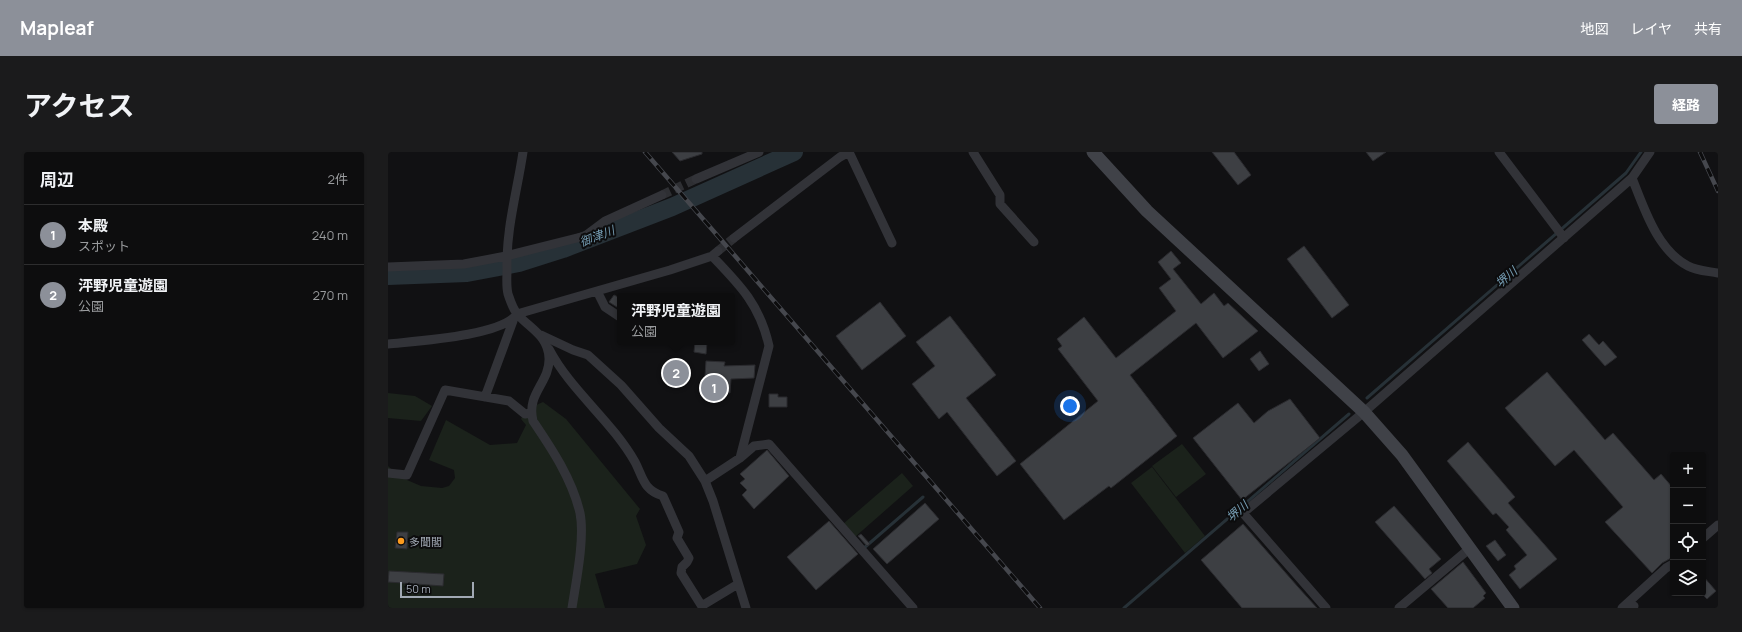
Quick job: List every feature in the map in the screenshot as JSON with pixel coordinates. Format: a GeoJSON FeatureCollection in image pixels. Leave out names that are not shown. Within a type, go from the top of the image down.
{"type":"FeatureCollection","features":[{"type":"Feature","properties":{"kind":"street"},"geometry":{"type":"LineString","coordinates":[[485,397],[515,317],[508,294],[506,258],[509,220],[523,152]]}},
{"type":"Feature","properties":{"kind":"street"},"geometry":{"type":"LineString","coordinates":[[696,179],[759,152]]}},
{"type":"Feature","properties":{"kind":"street"},"geometry":{"type":"LineString","coordinates":[[734,238],[840,157],[849,152],[892,243]]}},
{"type":"Feature","properties":{"kind":"street"},"geometry":{"type":"LineString","coordinates":[[973,152],[1000,195],[1000,204],[1034,242]]}},
{"type":"Feature","properties":{"kind":"street"},"geometry":{"type":"LineString","coordinates":[[1093,152],[1146,211],[1364,412],[1402,455],[1513,608]]}},
{"type":"Feature","properties":{"kind":"street"},"geometry":{"type":"LineString","coordinates":[[1499,152],[1560,232]]}},
{"type":"Feature","properties":{"kind":"street"},"geometry":{"type":"LineString","coordinates":[[1326,608],[1244,513],[1364,412],[1560,232],[1632,178],[1650,152]]}},
{"type":"Feature","properties":{"kind":"street"},"geometry":{"type":"LineString","coordinates":[[1632,178],[1652,228],[1674,256],[1687,266],[1718,273]]}},
{"type":"Feature","properties":{"kind":"street"},"geometry":{"type":"LineString","coordinates":[[388,267],[464,264],[506,258],[585,236],[605,221],[662,195]]}},
{"type":"Feature","properties":{"kind":"street"},"geometry":{"type":"LineString","coordinates":[[388,344],[476,334],[515,317],[715,254],[756,308],[765,328],[769,346],[740,458]]}},
{"type":"Feature","properties":{"kind":"street"},"geometry":{"type":"LineString","coordinates":[[597,291],[605,307],[617,315]]}},
{"type":"Feature","properties":{"kind":"street"},"geometry":{"type":"LineString","coordinates":[[515,317],[541,335],[573,350],[588,355],[621,385],[659,428],[689,456],[705,481],[713,501],[746,608]]}},
{"type":"Feature","properties":{"kind":"street"},"geometry":{"type":"LineString","coordinates":[[541,335],[569,378],[621,442],[635,463],[648,488],[654,493],[663,496],[679,532],[677,538],[689,558],[682,567],[681,573],[703,607],[738,584]]}},
{"type":"Feature","properties":{"kind":"street"},"geometry":{"type":"LineString","coordinates":[[547,344],[549,358],[548,369],[530,406],[533,421],[564,470],[580,515],[580,552],[572,608]]}},
{"type":"Feature","properties":{"kind":"street"},"geometry":{"type":"LineString","coordinates":[[388,473],[407,475],[445,390],[510,401],[525,414],[531,413]]}},
{"type":"Feature","properties":{"kind":"street"},"geometry":{"type":"LineString","coordinates":[[705,481],[740,458],[754,446],[769,444],[913,608]]}},
{"type":"Feature","properties":{"kind":"street"},"geometry":{"type":"LineString","coordinates":[[1706,535],[1718,524]]}},
{"type":"Feature","properties":{"kind":"street"},"geometry":{"type":"LineString","coordinates":[[1399,608],[1469,548]]}},
{"type":"Feature","properties":{"kind":"street"},"geometry":{"type":"LineString","coordinates":[[1622,608],[1633,606],[1666,568],[1670,566]]}},
{"type":"Feature","properties":{"kind":"shaded area"},"geometry":{"type":"Polygon","coordinates":[[[388,393],[415,396],[432,406],[421,421],[388,418],[388,393]]]}},
{"type":"Feature","properties":{"kind":"shaded area"},"geometry":{"type":"Polygon","coordinates":[[[543,402],[566,419],[640,509],[636,516],[646,545],[637,564],[595,574],[605,608],[388,608],[388,466],[400,477],[421,486],[442,488],[449,486],[455,478],[454,470],[429,460],[446,420],[490,445],[517,443],[526,425],[521,419],[525,410],[543,402]]]}},
{"type":"Feature","properties":{"kind":"shaded area"},"geometry":{"type":"Polygon","coordinates":[[[1182,444],[1206,474],[1176,497],[1152,466],[1182,444]]]}},
{"type":"Feature","properties":{"kind":"shaded area"},"geometry":{"type":"Polygon","coordinates":[[[1152,467],[1205,536],[1185,553],[1131,483],[1152,467]]]}},
{"type":"Feature","properties":{"kind":"shaded area"},"geometry":{"type":"Polygon","coordinates":[[[902,473],[913,486],[855,537],[843,524],[902,473]]]}},
{"type":"Feature","properties":{"kind":"building"},"geometry":{"type":"Polygon","coordinates":[[[672,152],[702,152],[702,154],[680,161],[672,152]]]}},
{"type":"Feature","properties":{"kind":"building"},"geometry":{"type":"Polygon","coordinates":[[[1212,152],[1234,152],[1251,175],[1238,185],[1212,152]]]}},
{"type":"Feature","properties":{"kind":"building"},"geometry":{"type":"Polygon","coordinates":[[[1366,152],[1386,152],[1373,161],[1366,152]]]}},
{"type":"Feature","properties":{"kind":"building"},"geometry":{"type":"Polygon","coordinates":[[[1304,246],[1349,305],[1332,318],[1287,259],[1304,246]]]}},
{"type":"Feature","properties":{"kind":"building"},"geometry":{"type":"Polygon","coordinates":[[[1171,251],[1181,263],[1173,269],[1201,304],[1214,293],[1224,306],[1228,303],[1258,331],[1223,358],[1196,323],[1130,375],[1177,436],[1111,488],[1109,486],[1064,520],[1020,464],[1098,401],[1058,349],[1062,346],[1057,339],[1084,317],[1116,358],[1176,311],[1159,288],[1171,279],[1158,262],[1171,251]]]}},
{"type":"Feature","properties":{"kind":"building"},"geometry":{"type":"Polygon","coordinates":[[[614,295],[617,296],[617,307],[609,302],[614,295]]]}},
{"type":"Feature","properties":{"kind":"building"},"geometry":{"type":"Polygon","coordinates":[[[880,302],[906,336],[862,370],[836,336],[880,302]]]}},
{"type":"Feature","properties":{"kind":"building"},"geometry":{"type":"Polygon","coordinates":[[[950,316],[996,375],[966,398],[1016,461],[997,476],[947,412],[939,419],[912,384],[935,366],[916,342],[950,316]]]}},
{"type":"Feature","properties":{"kind":"building"},"geometry":{"type":"Polygon","coordinates":[[[1589,334],[1599,345],[1603,341],[1617,357],[1605,366],[1582,340],[1589,334]]]}},
{"type":"Feature","properties":{"kind":"building"},"geometry":{"type":"Polygon","coordinates":[[[695,345],[707,345],[706,354],[694,352],[695,345]]]}},
{"type":"Feature","properties":{"kind":"building"},"geometry":{"type":"Polygon","coordinates":[[[1260,351],[1269,364],[1259,371],[1250,359],[1260,351]]]}},
{"type":"Feature","properties":{"kind":"building"},"geometry":{"type":"Polygon","coordinates":[[[706,361],[725,362],[724,366],[755,365],[754,378],[731,379],[730,393],[710,392],[710,376],[705,376],[706,361]]]}},
{"type":"Feature","properties":{"kind":"building"},"geometry":{"type":"Polygon","coordinates":[[[1547,372],[1605,440],[1613,433],[1654,480],[1661,474],[1670,484],[1670,559],[1662,563],[1652,573],[1605,522],[1623,507],[1574,450],[1555,466],[1505,408],[1547,372]]]}},
{"type":"Feature","properties":{"kind":"building"},"geometry":{"type":"Polygon","coordinates":[[[769,394],[778,394],[778,397],[787,397],[787,407],[769,407],[769,394]]]}},
{"type":"Feature","properties":{"kind":"building"},"geometry":{"type":"Polygon","coordinates":[[[1290,399],[1320,438],[1242,500],[1193,438],[1238,403],[1254,423],[1268,411],[1290,399]]]}},
{"type":"Feature","properties":{"kind":"building"},"geometry":{"type":"Polygon","coordinates":[[[1468,442],[1515,497],[1508,503],[1557,559],[1520,589],[1509,575],[1516,569],[1514,566],[1527,555],[1506,530],[1509,527],[1496,513],[1493,515],[1447,461],[1468,442]]]}},
{"type":"Feature","properties":{"kind":"building"},"geometry":{"type":"Polygon","coordinates":[[[767,450],[789,476],[754,509],[742,495],[747,490],[740,483],[745,479],[740,474],[767,450]]]}},
{"type":"Feature","properties":{"kind":"building"},"geometry":{"type":"Polygon","coordinates":[[[925,503],[939,519],[887,564],[873,549],[925,503]]]}},
{"type":"Feature","properties":{"kind":"building"},"geometry":{"type":"Polygon","coordinates":[[[1394,506],[1441,559],[1429,569],[1432,573],[1425,579],[1375,522],[1394,506]]]}},
{"type":"Feature","properties":{"kind":"building"},"geometry":{"type":"Polygon","coordinates":[[[829,521],[858,554],[816,590],[787,557],[829,521]]]}},
{"type":"Feature","properties":{"kind":"building"},"geometry":{"type":"Polygon","coordinates":[[[1243,524],[1317,608],[1242,608],[1201,560],[1243,524]]]}},
{"type":"Feature","properties":{"kind":"building","name":"多聞閣"},"geometry":{"type":"Polygon","coordinates":[[[397,532],[408,532],[407,549],[395,548],[397,532]]]}},
{"type":"Feature","properties":{"kind":"building"},"geometry":{"type":"Polygon","coordinates":[[[861,534],[870,544],[867,546],[858,536],[861,534]]]}},
{"type":"Feature","properties":{"kind":"building"},"geometry":{"type":"Polygon","coordinates":[[[1495,540],[1506,555],[1498,561],[1486,546],[1495,540]]]}},
{"type":"Feature","properties":{"kind":"building"},"geometry":{"type":"Polygon","coordinates":[[[1463,562],[1486,593],[1483,596],[1485,598],[1473,608],[1448,608],[1431,589],[1463,562]]]}},
{"type":"Feature","properties":{"kind":"building"},"geometry":{"type":"Polygon","coordinates":[[[389,571],[444,574],[443,586],[388,582],[389,571]]]}},
{"type":"Feature","properties":{"kind":"building"},"geometry":{"type":"Polygon","coordinates":[[[1706,579],[1716,591],[1707,599],[1704,596],[1706,596],[1706,579]]]}},
{"type":"Feature","properties":{"kind":"waterway","name":"御津川"},"geometry":{"type":"LineString","coordinates":[[388,276],[467,273],[519,263],[563,249],[672,207],[794,152]]}},
{"type":"Feature","properties":{"kind":"waterway","name":"堺川"},"geometry":{"type":"LineString","coordinates":[[1367,398],[1626,173],[1641,152]]}},
{"type":"Feature","properties":{"kind":"waterway","name":"堺川"},"geometry":{"type":"LineString","coordinates":[[1124,608],[1349,414]]}},
{"type":"Feature","properties":{"kind":"waterway"},"geometry":{"type":"LineString","coordinates":[[864,548],[923,497]]}},
{"type":"Feature","properties":{"kind":"tunnel"},"geometry":{"type":"LineString","coordinates":[[662,195],[696,179]]}},
{"type":"Feature","properties":{"kind":"tunnel"},"geometry":{"type":"LineString","coordinates":[[718,251],[734,238]]}},
{"type":"Feature","properties":{"kind":"railway"},"geometry":{"type":"LineString","coordinates":[[645,152],[1040,608]]}},
{"type":"Feature","properties":{"kind":"railway"},"geometry":{"type":"LineString","coordinates":[[1700,152],[1718,191]]}},
{"type":"Feature","properties":{"kind":"place","name":"泙野児童遊園"},"geometry":{"type":"Point","coordinates":[676,373]}},
{"type":"Feature","properties":{"kind":"place","name":"本殿"},"geometry":{"type":"Point","coordinates":[714,388]}},
{"type":"Feature","properties":{"kind":"place","name":"多聞閣"},"geometry":{"type":"Point","coordinates":[401,541]}}]}
